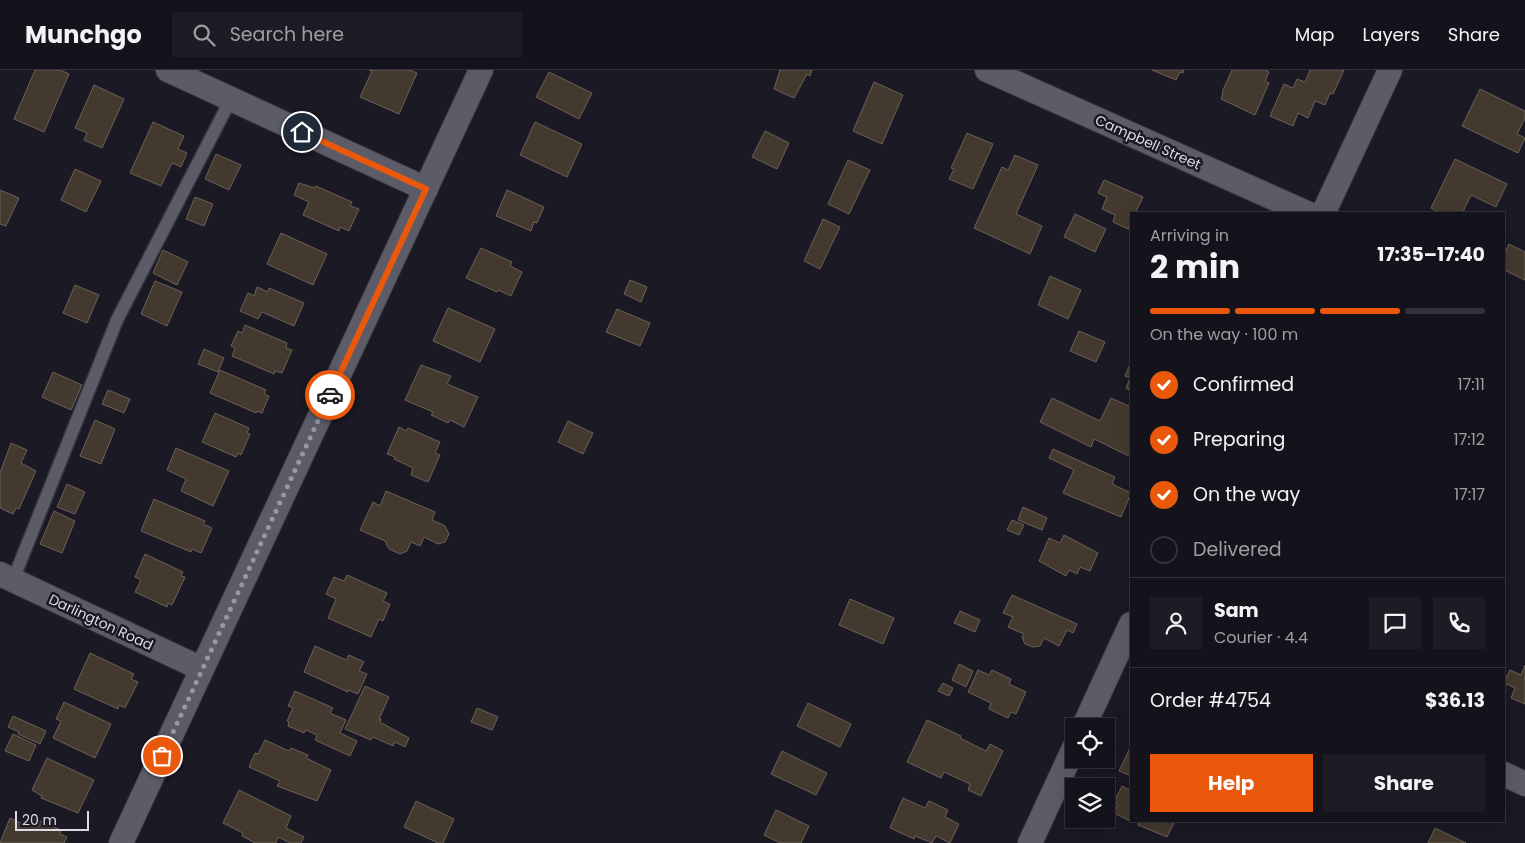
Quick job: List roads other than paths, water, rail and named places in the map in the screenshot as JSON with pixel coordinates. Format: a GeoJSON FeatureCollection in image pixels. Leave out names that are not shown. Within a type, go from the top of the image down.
{"type":"FeatureCollection","features":[{"type":"Feature","properties":{"kind":"street"},"geometry":{"type":"LineString","coordinates":[[168,70],[426,189]]}},
{"type":"Feature","properties":{"kind":"street"},"geometry":{"type":"LineString","coordinates":[[121,843],[481,70]]}},
{"type":"Feature","properties":{"kind":"street","name":"Campbell Street"},"geometry":{"type":"LineString","coordinates":[[987,70],[1305,212]]}},
{"type":"Feature","properties":{"kind":"street"},"geometry":{"type":"LineString","coordinates":[[1324,212],[1390,70]]}},
{"type":"Feature","properties":{"kind":"street","name":"Darlington Road"},"geometry":{"type":"LineString","coordinates":[[6,577],[202,669]]}},
{"type":"Feature","properties":{"kind":"street"},"geometry":{"type":"LineString","coordinates":[[1088,718],[1130,626]]}},
{"type":"Feature","properties":{"kind":"street"},"geometry":{"type":"LineString","coordinates":[[1030,843],[1065,767]]}},
{"type":"Feature","properties":{"kind":"street"},"geometry":{"type":"LineString","coordinates":[[1505,774],[1525,784]]}},
{"type":"Feature","properties":{"kind":"lane"},"geometry":{"type":"LineString","coordinates":[[6,577],[117,320],[231,99]]}}]}
